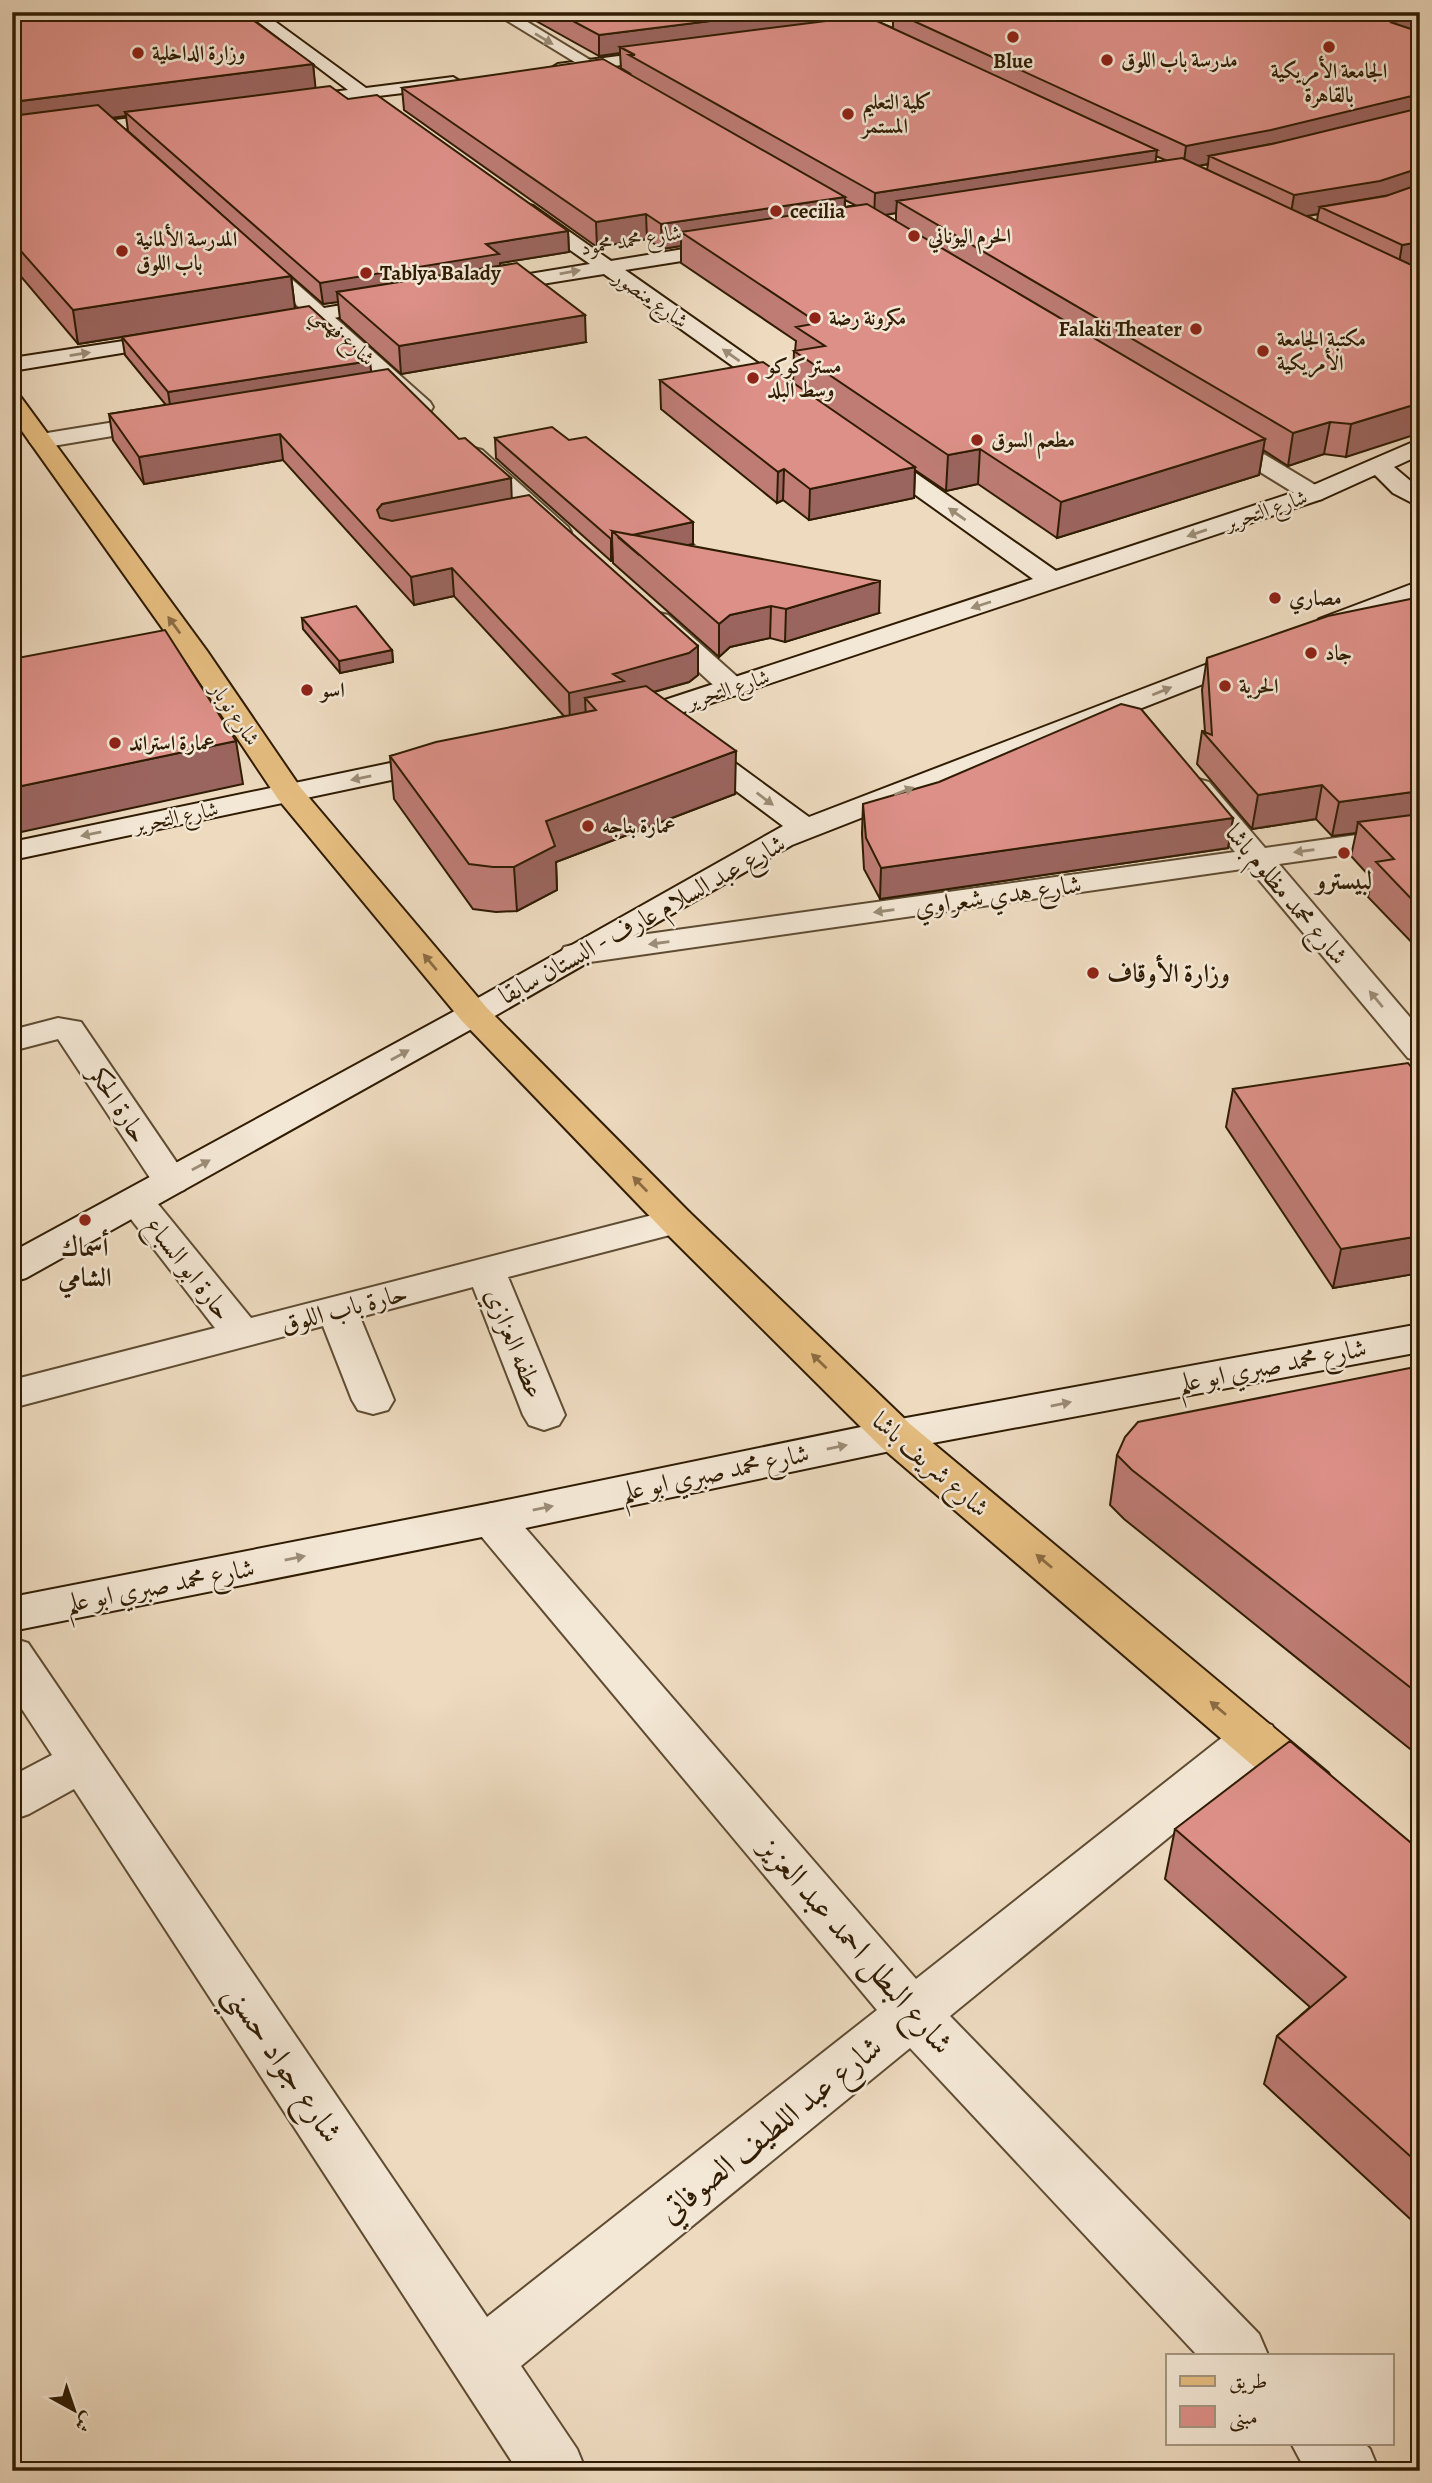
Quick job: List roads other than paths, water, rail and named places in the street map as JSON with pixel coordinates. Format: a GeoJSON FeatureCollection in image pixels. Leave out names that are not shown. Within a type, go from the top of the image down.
{"type":"FeatureCollection","features":[{"type":"Feature","properties":{"kind":"main road","name":"شارع نوبار"},"geometry":{"type":"LineString","coordinates":[[12,401],[182,656],[289,793],[474,1014]]}},
{"type":"Feature","properties":{"kind":"main road","name":"شارع شريف باشا"},"geometry":{"type":"LineString","coordinates":[[474,1014],[676,1221],[895,1435],[1337,1809]]}},
{"type":"Feature","properties":{"kind":"street"},"geometry":{"type":"LineString","coordinates":[[252,12],[383,108]]}},
{"type":"Feature","properties":{"kind":"street"},"geometry":{"type":"LineString","coordinates":[[500,12],[647,99]]}},
{"type":"Feature","properties":{"kind":"street"},"geometry":{"type":"LineString","coordinates":[[535,72],[691,52]]}},
{"type":"Feature","properties":{"kind":"street"},"geometry":{"type":"LineString","coordinates":[[281,104],[469,80]]}},
{"type":"Feature","properties":{"kind":"street"},"geometry":{"type":"LineString","coordinates":[[12,138],[199,114]]}},
{"type":"Feature","properties":{"kind":"street"},"geometry":{"type":"LineString","coordinates":[[108,126],[127,144]]}},
{"type":"Feature","properties":{"kind":"street","name":"شارع منصور"},"geometry":{"type":"LineString","coordinates":[[515,202],[807,408]]}},
{"type":"Feature","properties":{"kind":"street","name":"شارع فهمي"},"geometry":{"type":"LineString","coordinates":[[237,241],[438,422]]}},
{"type":"Feature","properties":{"kind":"street","name":"شارع محمد محمود"},"geometry":{"type":"LineString","coordinates":[[470,290],[751,244]]}},
{"type":"Feature","properties":{"kind":"street"},"geometry":{"type":"LineString","coordinates":[[253,326],[415,299]]}},
{"type":"Feature","properties":{"kind":"street"},"geometry":{"type":"LineString","coordinates":[[12,365],[200,335]]}},
{"type":"Feature","properties":{"kind":"street"},"geometry":{"type":"LineString","coordinates":[[371,388],[398,384]]}},
{"type":"Feature","properties":{"kind":"street"},"geometry":{"type":"LineString","coordinates":[[41,441],[184,418]]}},
{"type":"Feature","properties":{"kind":"street"},"geometry":{"type":"LineString","coordinates":[[1197,423],[1313,494]]}},
{"type":"Feature","properties":{"kind":"street"},"geometry":{"type":"LineString","coordinates":[[852,439],[1053,581]]}},
{"type":"Feature","properties":{"kind":"street"},"geometry":{"type":"LineString","coordinates":[[458,440],[578,548]]}},
{"type":"Feature","properties":{"kind":"street","name":"شارع التحرير"},"geometry":{"type":"LineString","coordinates":[[600,728],[733,688],[1313,494],[1420,446]]}},
{"type":"Feature","properties":{"kind":"street"},"geometry":{"type":"LineString","coordinates":[[1380,466],[1401,488],[1420,500]]}},
{"type":"Feature","properties":{"kind":"street"},"geometry":{"type":"LineString","coordinates":[[511,516],[536,511]]}},
{"type":"Feature","properties":{"kind":"street","name":"شارع عبد السلام عارف - البستان سابقا"},"geometry":{"type":"LineString","coordinates":[[12,1269],[474,1014],[746,856],[806,829],[1136,714],[1293,639],[1420,589]]}},
{"type":"Feature","properties":{"kind":"street"},"geometry":{"type":"LineString","coordinates":[[640,604],[733,688]]}},
{"type":"Feature","properties":{"kind":"street"},"geometry":{"type":"LineString","coordinates":[[651,714],[806,829]]}},
{"type":"Feature","properties":{"kind":"street","name":"شارع التحرير"},"geometry":{"type":"LineString","coordinates":[[12,851],[465,757]]}},
{"type":"Feature","properties":{"kind":"street","name":"شارع محمد مظلوم باشا"},"geometry":{"type":"LineString","coordinates":[[1179,766],[1420,1051]]}},
{"type":"Feature","properties":{"kind":"street","name":"شارع هدي شعراوي"},"geometry":{"type":"LineString","coordinates":[[576,954],[1420,835]]}},
{"type":"Feature","properties":{"kind":"street","name":"حارة الحكر"},"geometry":{"type":"LineString","coordinates":[[48,998],[170,1182]]}},
{"type":"Feature","properties":{"kind":"street"},"geometry":{"type":"LineString","coordinates":[[12,1041],[66,1027]]}},
{"type":"Feature","properties":{"kind":"street","name":"حارة ابو السباع"},"geometry":{"type":"LineString","coordinates":[[136,1201],[242,1335]]}},
{"type":"Feature","properties":{"kind":"street","name":"حارة باب اللوق"},"geometry":{"type":"LineString","coordinates":[[12,1394],[676,1221]]}},
{"type":"Feature","properties":{"kind":"street","name":"عطفه العزازي"},"geometry":{"type":"LineString","coordinates":[[486,1271],[544,1415]]}},
{"type":"Feature","properties":{"kind":"street"},"geometry":{"type":"LineString","coordinates":[[337,1310],[373,1399]]}},
{"type":"Feature","properties":{"kind":"street","name":"شارع محمد صبري ابو علم"},"geometry":{"type":"LineString","coordinates":[[12,1614],[492,1519],[895,1435],[1420,1338]]}},
{"type":"Feature","properties":{"kind":"street","name":"شارع البطل احمد عبد العزيز"},"geometry":{"type":"LineString","coordinates":[[492,1519],[913,2014],[1237,2354]]}},
{"type":"Feature","properties":{"kind":"street","name":"شارع جواد حسني"},"geometry":{"type":"LineString","coordinates":[[12,1656],[555,2471]]}},
{"type":"Feature","properties":{"kind":"street","name":"شارع عبد اللطيف الصوفاتي"},"geometry":{"type":"LineString","coordinates":[[481,2360],[1255,1739]]}},
{"type":"Feature","properties":{"kind":"street"},"geometry":{"type":"LineString","coordinates":[[12,1800],[83,1761]]}},
{"type":"Feature","properties":{"kind":"street"},"geometry":{"type":"LineString","coordinates":[[1323,2444],[1348,2471]]}},
{"type":"Feature","properties":{"kind":"place","name":"Blue"},"geometry":{"type":"Point","coordinates":[1013,37]}},
{"type":"Feature","properties":{"kind":"place","name":"الجامعة الأمريكية بالقاهرة"},"geometry":{"type":"Point","coordinates":[1329,47]}},
{"type":"Feature","properties":{"kind":"place","name":"وزارة الداخلية"},"geometry":{"type":"Point","coordinates":[138,53]}},
{"type":"Feature","properties":{"kind":"place","name":"مدرسة باب اللوق"},"geometry":{"type":"Point","coordinates":[1107,60]}},
{"type":"Feature","properties":{"kind":"place","name":"كلية التعليم المستمر"},"geometry":{"type":"Point","coordinates":[848,114]}},
{"type":"Feature","properties":{"kind":"place","name":"cecilia"},"geometry":{"type":"Point","coordinates":[776,211]}},
{"type":"Feature","properties":{"kind":"place","name":"الحرم اليوناني"},"geometry":{"type":"Point","coordinates":[914,236]}},
{"type":"Feature","properties":{"kind":"place","name":"المدرسة الألمانية باب اللوق"},"geometry":{"type":"Point","coordinates":[122,251]}},
{"type":"Feature","properties":{"kind":"place","name":"Tablya Balady"},"geometry":{"type":"Point","coordinates":[366,273]}},
{"type":"Feature","properties":{"kind":"place","name":"مكرونة رضة"},"geometry":{"type":"Point","coordinates":[815,318]}},
{"type":"Feature","properties":{"kind":"place","name":"Falaki Theater"},"geometry":{"type":"Point","coordinates":[1196,329]}},
{"type":"Feature","properties":{"kind":"place","name":"مكتبة الجامعة الأمريكية"},"geometry":{"type":"Point","coordinates":[1263,351]}},
{"type":"Feature","properties":{"kind":"place","name":"مستر كوكو وسط البلد"},"geometry":{"type":"Point","coordinates":[753,378]}},
{"type":"Feature","properties":{"kind":"place","name":"مطعم السوق"},"geometry":{"type":"Point","coordinates":[977,440]}},
{"type":"Feature","properties":{"kind":"place","name":"مصاري"},"geometry":{"type":"Point","coordinates":[1275,598]}},
{"type":"Feature","properties":{"kind":"place","name":"جاد"},"geometry":{"type":"Point","coordinates":[1311,653]}},
{"type":"Feature","properties":{"kind":"place","name":"الحرية"},"geometry":{"type":"Point","coordinates":[1225,686]}},
{"type":"Feature","properties":{"kind":"place","name":"اسو"},"geometry":{"type":"Point","coordinates":[307,690]}},
{"type":"Feature","properties":{"kind":"place","name":"عمارة استراند"},"geometry":{"type":"Point","coordinates":[115,743]}},
{"type":"Feature","properties":{"kind":"place","name":"عمارة بناجه"},"geometry":{"type":"Point","coordinates":[588,826]}},
{"type":"Feature","properties":{"kind":"place","name":"لبيسترو"},"geometry":{"type":"Point","coordinates":[1344,853]}},
{"type":"Feature","properties":{"kind":"place","name":"وزارة الأوقاف"},"geometry":{"type":"Point","coordinates":[1093,973]}},
{"type":"Feature","properties":{"kind":"place","name":"أسماك الشامي"},"geometry":{"type":"Point","coordinates":[85,1220]}}]}
